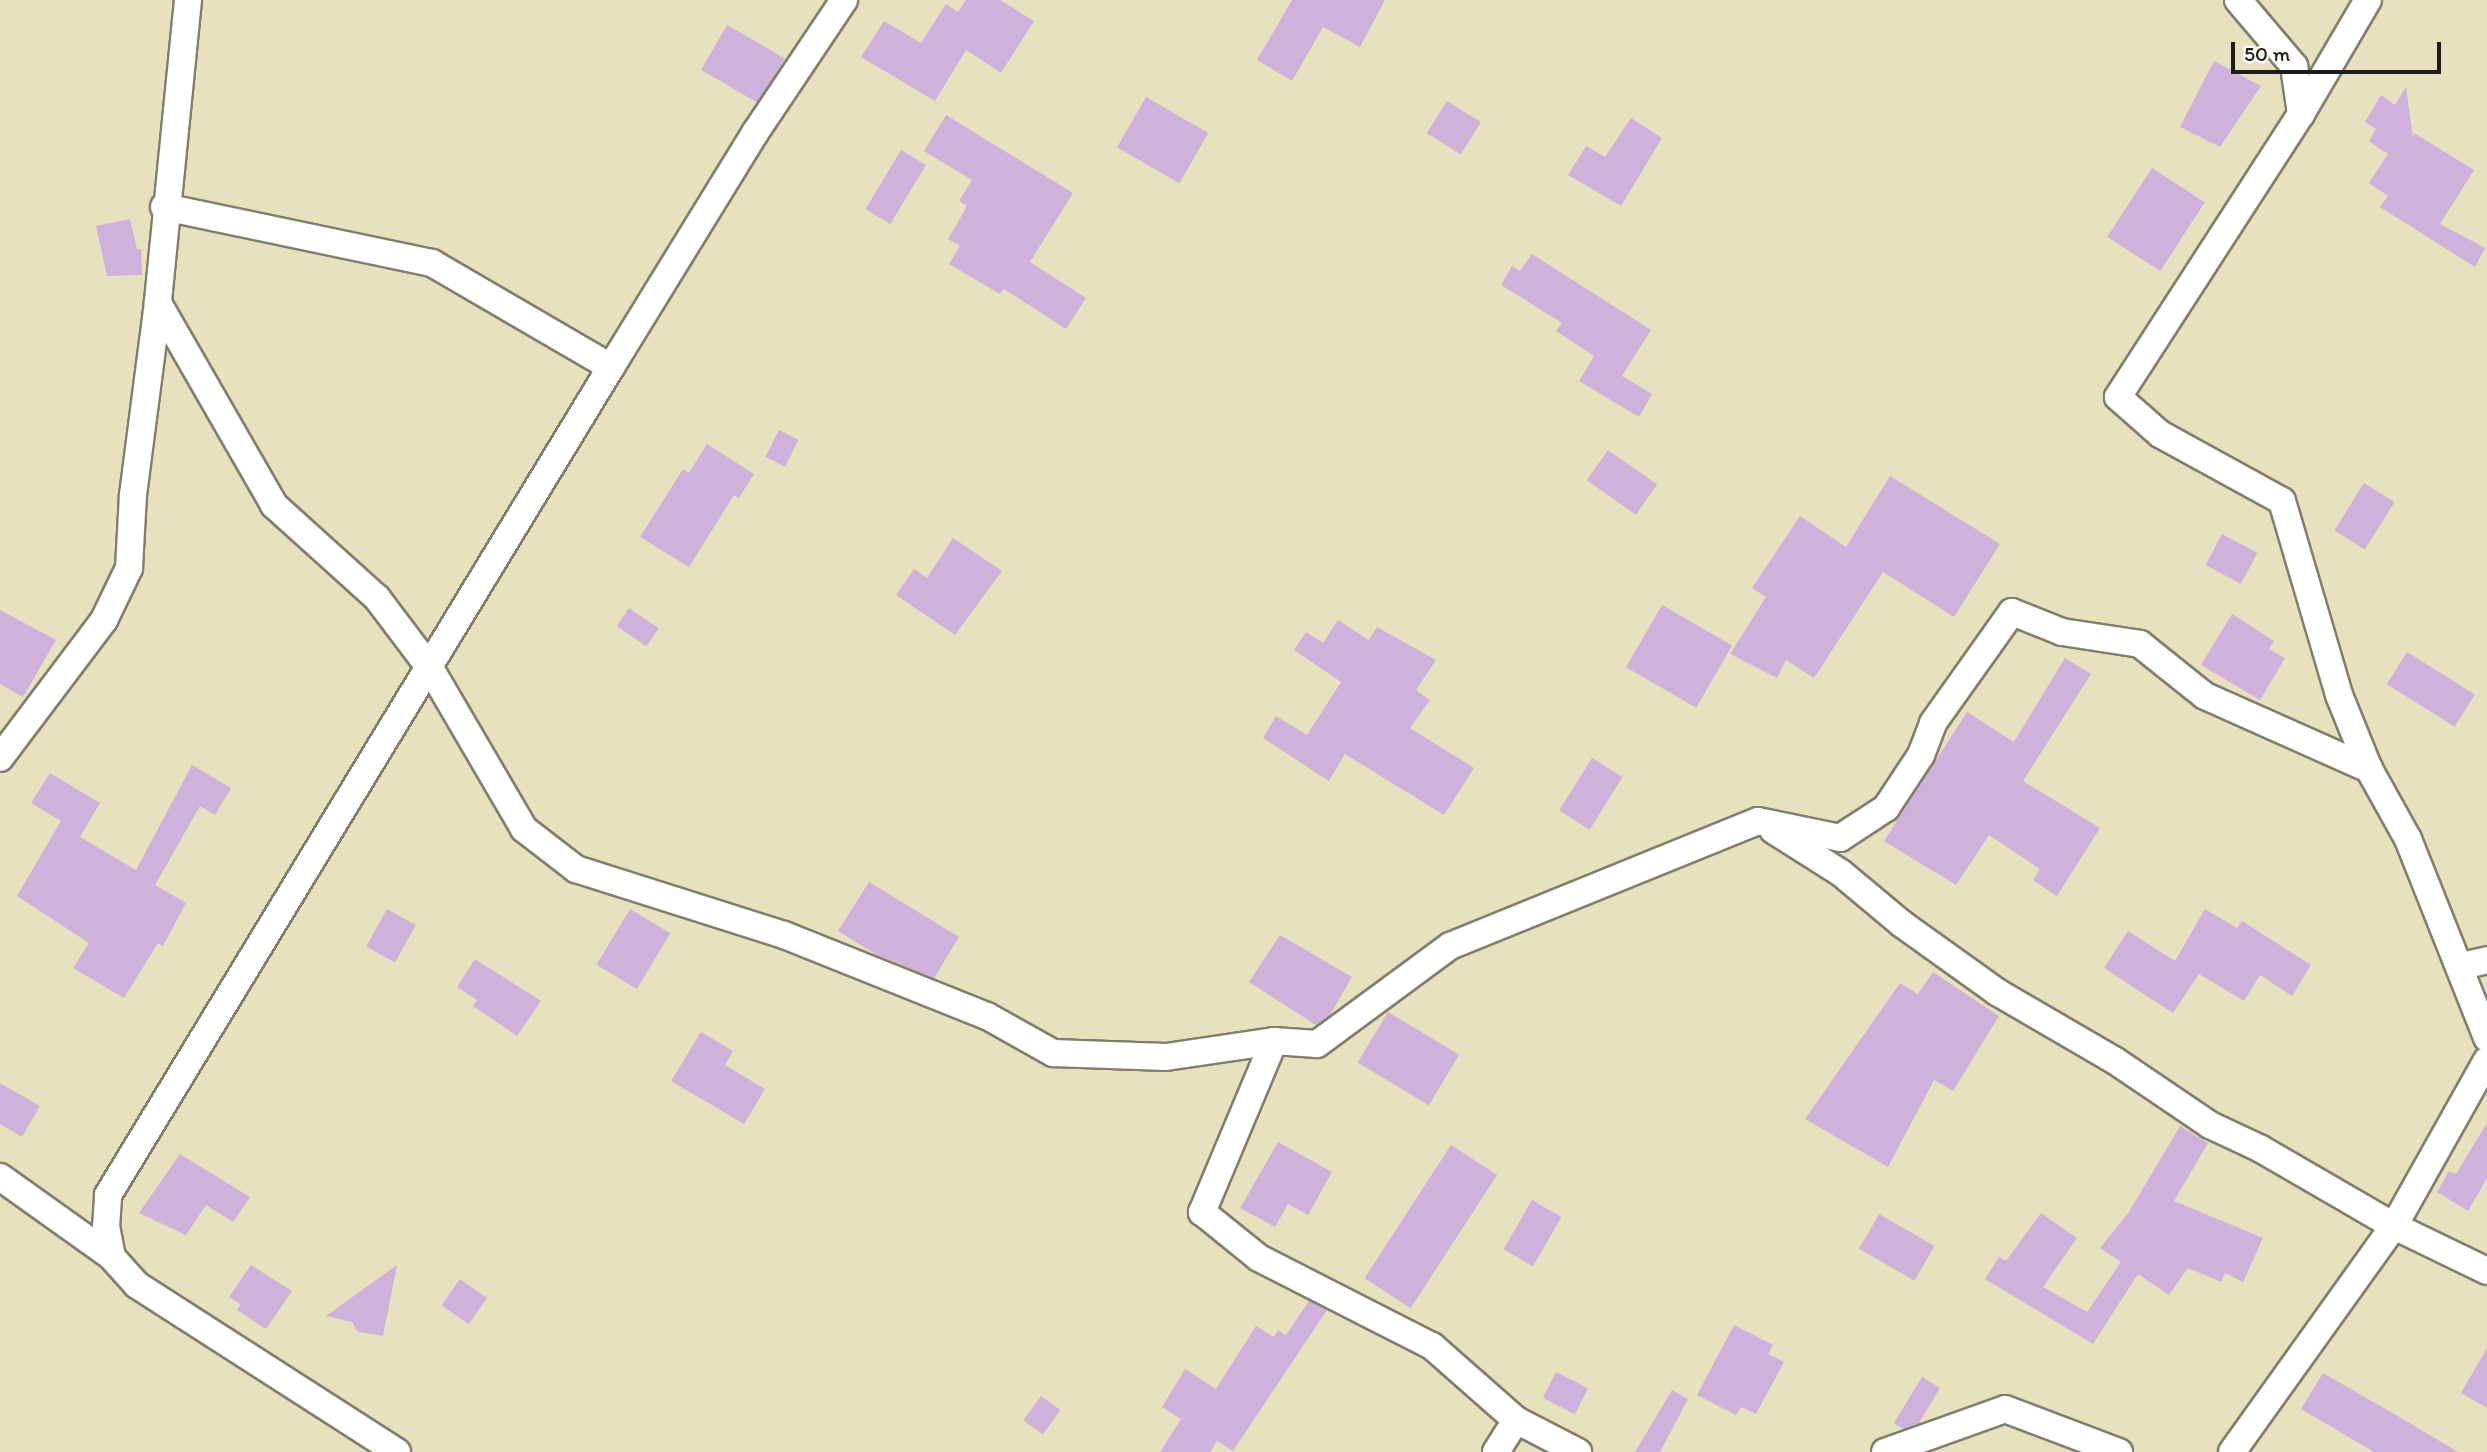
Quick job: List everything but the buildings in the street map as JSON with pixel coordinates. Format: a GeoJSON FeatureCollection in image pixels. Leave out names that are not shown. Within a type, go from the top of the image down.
{"type":"FeatureCollection","features":[{"type":"Feature","properties":{"kind":"street"},"geometry":{"type":"LineString","coordinates":[[0,758],[104,620],[129,568],[133,495],[158,303],[164,207],[188,0]]}},
{"type":"Feature","properties":{"kind":"street"},"geometry":{"type":"LineString","coordinates":[[112,1257],[106,1227],[108,1195],[755,133],[844,0]]}},
{"type":"Feature","properties":{"kind":"street"},"geometry":{"type":"LineString","coordinates":[[2238,0],[2294,66],[2301,114]]}},
{"type":"Feature","properties":{"kind":"street"},"geometry":{"type":"LineString","coordinates":[[2368,0],[2301,114],[2118,397],[2160,434],[2282,501],[2339,695],[2370,769],[2474,963],[2487,1038]]}},
{"type":"Feature","properties":{"kind":"street"},"geometry":{"type":"LineString","coordinates":[[164,207],[432,264],[611,367]]}},
{"type":"Feature","properties":{"kind":"street"},"geometry":{"type":"LineString","coordinates":[[158,303],[274,505],[377,598],[430,668],[524,829],[576,869],[784,935],[987,1016],[1053,1053],[1166,1056],[1274,1041],[1317,1044],[1450,946],[1758,821],[1840,838],[1886,808],[1921,755],[1933,723],[2012,612],[2062,632],[2140,644],[2205,696],[2370,769]]}},
{"type":"Feature","properties":{"kind":"street"},"geometry":{"type":"LineString","coordinates":[[1758,821],[1841,873],[1902,924],[1997,992],[2114,1060],[2210,1125],[2261,1149],[2394,1226],[2487,1271]]}},
{"type":"Feature","properties":{"kind":"street"},"geometry":{"type":"LineString","coordinates":[[1274,1041],[1202,1212],[1259,1258],[1432,1346],[1516,1420],[1578,1452]]}},
{"type":"Feature","properties":{"kind":"street"},"geometry":{"type":"LineString","coordinates":[[2232,1452],[2394,1226],[2487,1060]]}},
{"type":"Feature","properties":{"kind":"street"},"geometry":{"type":"LineString","coordinates":[[0,1177],[112,1257],[137,1285],[397,1452]]}},
{"type":"Feature","properties":{"kind":"street"},"geometry":{"type":"LineString","coordinates":[[1885,1452],[2005,1409],[2119,1452]]}},
{"type":"Feature","properties":{"kind":"street"},"geometry":{"type":"LineString","coordinates":[[1496,1452],[1516,1420]]}}]}
